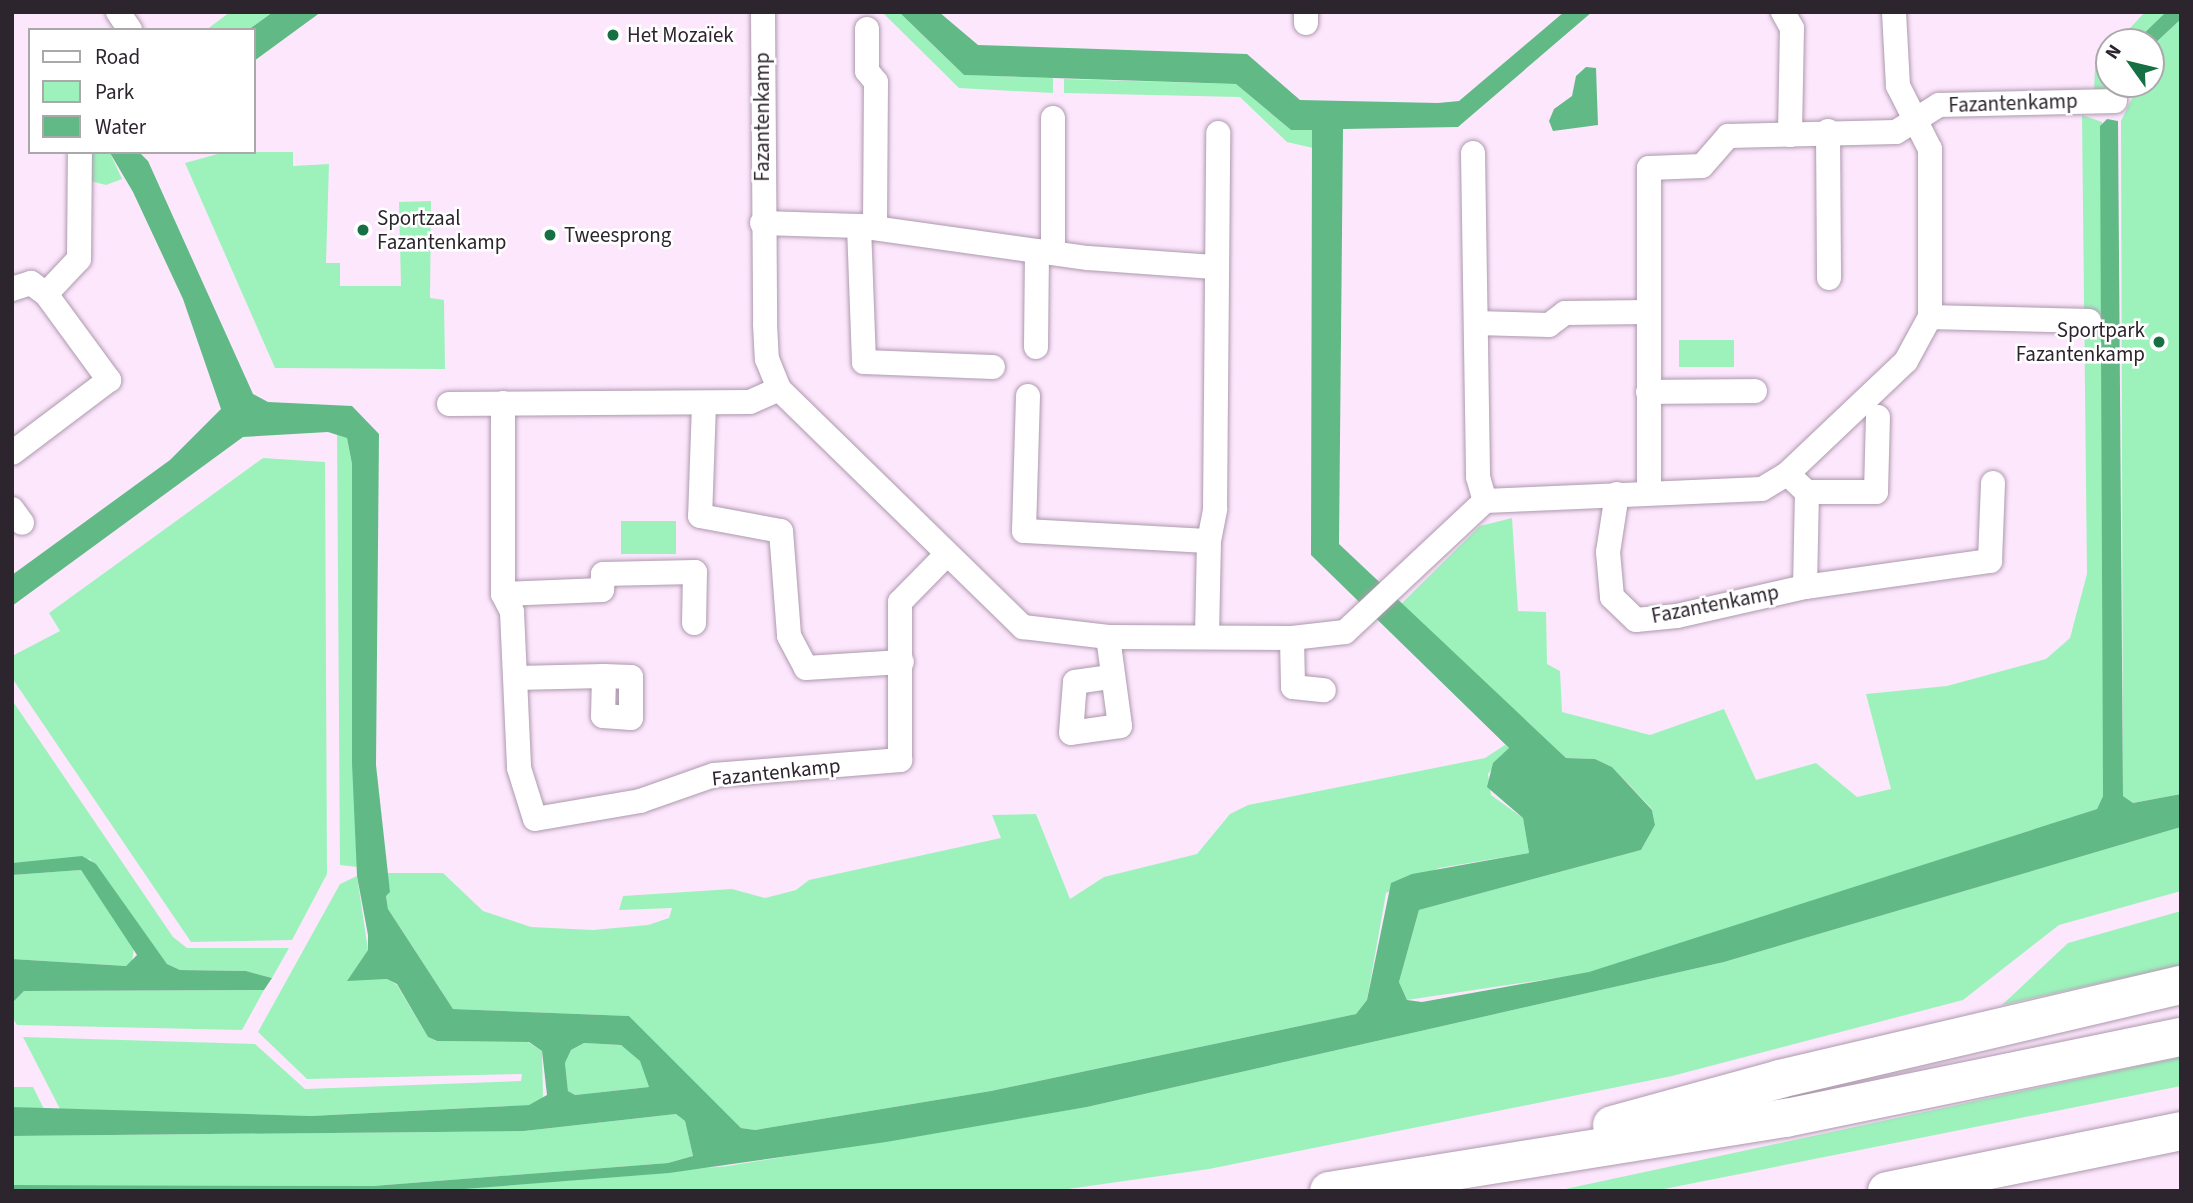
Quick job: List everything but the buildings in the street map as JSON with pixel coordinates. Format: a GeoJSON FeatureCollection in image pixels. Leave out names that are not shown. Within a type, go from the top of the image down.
{"type":"FeatureCollection","features":[{"type":"Feature","properties":{"kind":"highway"},"geometry":{"type":"LineString","coordinates":[[1416,1178],[1780,1079],[2181,985]]}},
{"type":"Feature","properties":{"kind":"highway"},"geometry":{"type":"LineString","coordinates":[[1329,1191],[1786,1118],[2181,1037]]}},
{"type":"Feature","properties":{"kind":"highway"},"geometry":{"type":"LineString","coordinates":[[1887,1191],[2181,1132]]}},
{"type":"Feature","properties":{"kind":"street"},"geometry":{"type":"LineString","coordinates":[[118,12],[129,28]]}},
{"type":"Feature","properties":{"kind":"street","name":"Fazantenkamp"},"geometry":{"type":"LineString","coordinates":[[763,12],[762,223],[767,359],[779,388],[1023,627],[1108,637],[1292,638],[1345,632],[1485,501],[1762,489],[1787,474],[1906,361],[1930,317],[1930,149],[1898,86],[1894,12]]}},
{"type":"Feature","properties":{"kind":"street"},"geometry":{"type":"LineString","coordinates":[[1783,12],[1792,28],[1790,135]]}},
{"type":"Feature","properties":{"kind":"street"},"geometry":{"type":"LineString","coordinates":[[867,29],[867,71],[876,82],[867,227],[864,362],[993,367]]}},
{"type":"Feature","properties":{"kind":"street","name":"Fazantenkamp"},"geometry":{"type":"LineString","coordinates":[[1649,492],[1649,168],[1702,166],[1728,136],[1828,131],[1896,132],[1939,105],[2115,101]]}},
{"type":"Feature","properties":{"kind":"street"},"geometry":{"type":"LineString","coordinates":[[1036,347],[1053,118]]}},
{"type":"Feature","properties":{"kind":"street"},"geometry":{"type":"LineString","coordinates":[[1828,131],[1829,278]]}},
{"type":"Feature","properties":{"kind":"street"},"geometry":{"type":"LineString","coordinates":[[1207,636],[1209,541],[1215,509],[1214,267],[1220,250],[1218,133]]}},
{"type":"Feature","properties":{"kind":"street"},"geometry":{"type":"LineString","coordinates":[[1473,153],[1478,477],[1485,501]]}},
{"type":"Feature","properties":{"kind":"street"},"geometry":{"type":"LineString","coordinates":[[46,294],[79,259],[80,154]]}},
{"type":"Feature","properties":{"kind":"street"},"geometry":{"type":"LineString","coordinates":[[762,223],[867,227],[1045,252],[1214,267]]}},
{"type":"Feature","properties":{"kind":"street"},"geometry":{"type":"LineString","coordinates":[[12,289],[31,283],[46,294],[108,380],[12,453]]}},
{"type":"Feature","properties":{"kind":"street"},"geometry":{"type":"LineString","coordinates":[[1476,323],[1549,325],[1565,313],[1648,312]]}},
{"type":"Feature","properties":{"kind":"street"},"geometry":{"type":"LineString","coordinates":[[1930,317],[2089,321]]}},
{"type":"Feature","properties":{"kind":"street"},"geometry":{"type":"LineString","coordinates":[[449,404],[750,402],[779,388]]}},
{"type":"Feature","properties":{"kind":"street"},"geometry":{"type":"LineString","coordinates":[[1648,391],[1755,391]]}},
{"type":"Feature","properties":{"kind":"street"},"geometry":{"type":"LineString","coordinates":[[1028,396],[1024,531],[1209,541]]}},
{"type":"Feature","properties":{"kind":"street","name":"Fazantenkamp"},"geometry":{"type":"LineString","coordinates":[[503,404],[503,594],[512,612],[519,768],[535,820],[640,801],[714,775],[900,760],[900,602],[947,554]]}},
{"type":"Feature","properties":{"kind":"street"},"geometry":{"type":"LineString","coordinates":[[704,404],[700,516],[781,531],[789,636],[806,668],[902,662]]}},
{"type":"Feature","properties":{"kind":"street"},"geometry":{"type":"LineString","coordinates":[[1787,474],[1807,492],[1875,492],[1878,417]]}},
{"type":"Feature","properties":{"kind":"street","name":"Fazantenkamp"},"geometry":{"type":"LineString","coordinates":[[1617,494],[1608,552],[1612,597],[1636,620],[1677,616],[1805,587],[1990,561],[1993,483]]}},
{"type":"Feature","properties":{"kind":"street","name":"Fazantenkamp"},"geometry":{"type":"LineString","coordinates":[[1805,587],[1807,492]]}},
{"type":"Feature","properties":{"kind":"street"},"geometry":{"type":"LineString","coordinates":[[503,594],[602,590],[603,574],[695,572],[694,623]]}},
{"type":"Feature","properties":{"kind":"street"},"geometry":{"type":"LineString","coordinates":[[1108,637],[1111,677]]}},
{"type":"Feature","properties":{"kind":"street"},"geometry":{"type":"LineString","coordinates":[[1292,638],[1293,687],[1324,690]]}},
{"type":"Feature","properties":{"kind":"street"},"geometry":{"type":"LineString","coordinates":[[516,678],[604,676]]}},
{"type":"Feature","properties":{"kind":"green space"},"geometry":{"type":"Polygon","coordinates":[[[230,12],[273,12],[251,28],[209,28],[230,12]]]}},
{"type":"Feature","properties":{"kind":"green space"},"geometry":{"type":"Polygon","coordinates":[[[882,12],[899,12],[964,75],[1053,78],[1053,93],[959,88],[882,12]]]}},
{"type":"Feature","properties":{"kind":"green space"},"geometry":{"type":"Polygon","coordinates":[[[2145,12],[2166,12],[2149,28],[2130,28],[2145,12]]]}},
{"type":"Feature","properties":{"kind":"green space"},"geometry":{"type":"Polygon","coordinates":[[[2181,19],[2181,794],[2133,803],[2123,796],[2121,121],[2132,98],[2165,98],[2165,34],[2181,19]]]}},
{"type":"Feature","properties":{"kind":"green space"},"geometry":{"type":"Polygon","coordinates":[[[1064,79],[1236,84],[1291,130],[1312,130],[1313,148],[1287,142],[1240,97],[1064,93],[1064,79]]]}},
{"type":"Feature","properties":{"kind":"green space"},"geometry":{"type":"Polygon","coordinates":[[[2082,115],[2102,122],[2103,796],[2097,809],[1589,973],[1407,1000],[1399,982],[1419,910],[1641,850],[1655,825],[1652,809],[1612,767],[1595,759],[1566,758],[1401,604],[1480,526],[1512,518],[1518,611],[1546,612],[1547,664],[1560,671],[1562,712],[1650,735],[1724,709],[1756,780],[1816,763],[1857,797],[1891,789],[1866,694],[1947,686],[2046,659],[2070,638],[2087,574],[2082,115]]]}},
{"type":"Feature","properties":{"kind":"green space"},"geometry":{"type":"Polygon","coordinates":[[[293,152],[293,166],[329,164],[326,263],[340,263],[340,286],[401,286],[399,202],[431,201],[430,298],[444,300],[445,369],[275,368],[185,163],[218,154],[293,152]]]}},
{"type":"Feature","properties":{"kind":"green space"},"geometry":{"type":"Polygon","coordinates":[[[91,154],[110,154],[122,179],[106,185],[90,181],[91,154]]]}},
{"type":"Feature","properties":{"kind":"green space"},"geometry":{"type":"Polygon","coordinates":[[[1679,340],[1734,340],[1734,367],[1679,367],[1679,340]]]}},
{"type":"Feature","properties":{"kind":"green space"},"geometry":{"type":"Polygon","coordinates":[[[337,432],[347,438],[352,464],[357,867],[340,865],[337,432]]]}},
{"type":"Feature","properties":{"kind":"green space"},"geometry":{"type":"Polygon","coordinates":[[[263,458],[325,462],[327,874],[292,940],[191,942],[12,678],[12,656],[60,631],[49,613],[263,458]]]}},
{"type":"Feature","properties":{"kind":"green space"},"geometry":{"type":"Polygon","coordinates":[[[621,521],[676,521],[676,554],[621,554],[621,521]]]}},
{"type":"Feature","properties":{"kind":"green space"},"geometry":{"type":"Polygon","coordinates":[[[12,700],[173,937],[187,948],[289,948],[272,978],[246,971],[180,970],[167,964],[90,859],[12,863],[12,700]]]}},
{"type":"Feature","properties":{"kind":"green space"},"geometry":{"type":"Polygon","coordinates":[[[1505,745],[1509,748],[1488,774],[1491,795],[1523,818],[1529,853],[1439,868],[1386,893],[1367,1000],[1356,1014],[991,1091],[755,1130],[741,1128],[629,1016],[453,1009],[388,909],[386,895],[390,892],[387,873],[443,873],[483,911],[531,927],[593,930],[648,925],[669,918],[672,908],[619,910],[623,896],[732,889],[765,898],[796,890],[809,880],[1001,838],[992,815],[1036,814],[1070,899],[1104,877],[1197,854],[1230,814],[1248,805],[1485,758],[1505,745]]]}},
{"type":"Feature","properties":{"kind":"green space"},"geometry":{"type":"Polygon","coordinates":[[[2181,827],[2181,891],[2059,925],[1963,1000],[1672,1076],[1209,1169],[1054,1191],[438,1191],[728,1166],[1087,1107],[1724,962],[2181,827]]]}},
{"type":"Feature","properties":{"kind":"green space"},"geometry":{"type":"Polygon","coordinates":[[[81,870],[134,947],[132,962],[126,966],[12,959],[12,875],[81,870]]]}},
{"type":"Feature","properties":{"kind":"green space"},"geometry":{"type":"Polygon","coordinates":[[[357,876],[368,950],[348,980],[388,979],[397,985],[428,1037],[436,1041],[528,1042],[542,1051],[543,1099],[529,1105],[311,1116],[60,1109],[23,1037],[255,1044],[305,1089],[521,1081],[522,1074],[307,1079],[258,1032],[340,884],[357,876]]]}},
{"type":"Feature","properties":{"kind":"green space"},"geometry":{"type":"Polygon","coordinates":[[[2181,911],[2181,965],[2002,1005],[2068,943],[2181,911]]]}},
{"type":"Feature","properties":{"kind":"green space"},"geometry":{"type":"Polygon","coordinates":[[[264,990],[242,1030],[17,1025],[12,1017],[12,1003],[24,991],[264,990]]]}},
{"type":"Feature","properties":{"kind":"green space"},"geometry":{"type":"Polygon","coordinates":[[[584,1043],[621,1045],[641,1061],[649,1087],[575,1095],[568,1091],[565,1063],[571,1050],[584,1043]]]}},
{"type":"Feature","properties":{"kind":"green space"},"geometry":{"type":"Polygon","coordinates":[[[2181,1057],[2181,1086],[1654,1191],[1556,1191],[2181,1057]]]}},
{"type":"Feature","properties":{"kind":"green space"},"geometry":{"type":"Polygon","coordinates":[[[12,1087],[33,1087],[44,1109],[12,1107],[12,1087]]]}},
{"type":"Feature","properties":{"kind":"green space"},"geometry":{"type":"Polygon","coordinates":[[[676,1114],[685,1121],[693,1156],[668,1163],[373,1186],[12,1185],[12,1136],[524,1131],[676,1114]]]}},
{"type":"Feature","properties":{"kind":"water"},"geometry":{"type":"Polygon","coordinates":[[[273,12],[321,12],[256,60],[256,28],[251,28],[273,12]]]}},
{"type":"Feature","properties":{"kind":"water"},"geometry":{"type":"Polygon","coordinates":[[[899,12],[939,12],[978,45],[1247,54],[1300,100],[1438,103],[1459,101],[1564,12],[1592,12],[1458,127],[1343,129],[1339,544],[1566,758],[1595,759],[1612,767],[1652,810],[1655,825],[1641,850],[1419,910],[1399,982],[1407,1000],[1422,1002],[1589,972],[2097,809],[2103,796],[2100,126],[2107,119],[2118,121],[2123,796],[2133,803],[2181,794],[2181,827],[1724,962],[1087,1107],[886,1142],[669,1173],[438,1191],[12,1191],[12,1185],[373,1186],[668,1163],[693,1156],[685,1121],[676,1114],[524,1131],[12,1136],[12,1107],[311,1116],[529,1105],[547,1095],[542,1051],[529,1042],[437,1041],[428,1037],[397,984],[387,979],[347,981],[368,950],[368,935],[357,876],[352,763],[352,464],[347,438],[328,432],[243,437],[12,606],[12,575],[170,460],[221,409],[183,299],[133,192],[111,154],[141,154],[148,161],[253,394],[268,402],[352,406],[379,434],[376,765],[390,892],[386,896],[388,909],[453,1009],[629,1016],[741,1128],[755,1130],[991,1091],[1356,1014],[1367,1000],[1391,883],[1412,874],[1529,853],[1523,818],[1487,787],[1493,763],[1509,748],[1311,555],[1312,130],[1291,130],[1236,84],[964,75],[899,12]],[[584,1043],[571,1050],[565,1063],[568,1091],[575,1095],[649,1087],[640,1061],[621,1045],[584,1043]]]}},
{"type":"Feature","properties":{"kind":"water"},"geometry":{"type":"Polygon","coordinates":[[[2166,12],[2181,12],[2181,19],[2165,34],[2165,28],[2149,28],[2166,12]]]}},
{"type":"Feature","properties":{"kind":"water"},"geometry":{"type":"Polygon","coordinates":[[[1586,67],[1596,68],[1598,125],[1553,131],[1549,121],[1554,109],[1572,96],[1576,76],[1586,67]]]}},
{"type":"Feature","properties":{"kind":"water"},"geometry":{"type":"Polygon","coordinates":[[[82,856],[96,864],[167,964],[180,970],[246,971],[272,978],[264,990],[24,991],[12,1003],[12,959],[126,966],[137,955],[81,870],[12,875],[12,863],[82,856]]]}},
{"type":"Feature","properties":{"kind":"place","name":"Het Mozaïek"},"geometry":{"type":"Point","coordinates":[613,35]}},
{"type":"Feature","properties":{"kind":"place","name":"Sportzaal Fazantenkamp"},"geometry":{"type":"Point","coordinates":[363,230]}},
{"type":"Feature","properties":{"kind":"place","name":"Tweesprong"},"geometry":{"type":"Point","coordinates":[550,235]}},
{"type":"Feature","properties":{"kind":"place","name":"Sportpark Fazantenkamp"},"geometry":{"type":"Point","coordinates":[2159,342]}}]}
